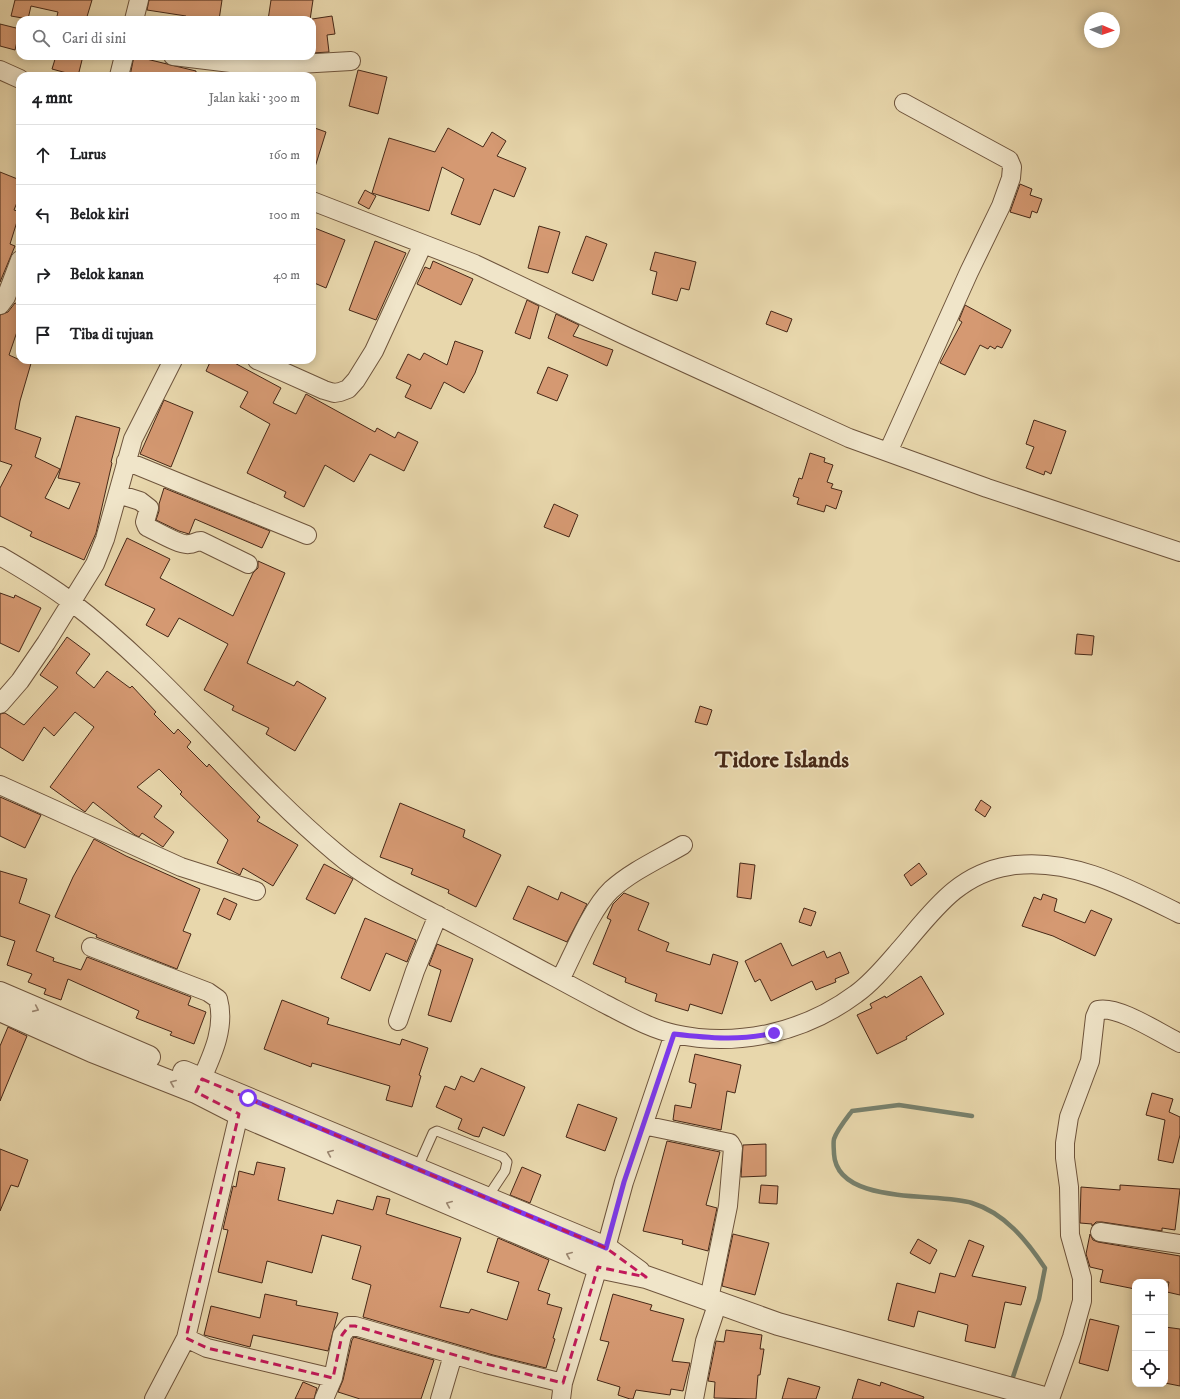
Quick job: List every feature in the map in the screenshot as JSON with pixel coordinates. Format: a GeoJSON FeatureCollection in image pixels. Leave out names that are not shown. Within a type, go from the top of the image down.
{"type":"FeatureCollection","features":[{"type":"Feature","properties":{"kind":"street"},"geometry":{"type":"LineString","coordinates":[[135,16],[139,0]]}},
{"type":"Feature","properties":{"kind":"street"},"geometry":{"type":"LineString","coordinates":[[120,72],[123,60]]}},
{"type":"Feature","properties":{"kind":"street"},"geometry":{"type":"LineString","coordinates":[[206,60],[231,63],[300,64],[351,60]]}},
{"type":"Feature","properties":{"kind":"street"},"geometry":{"type":"LineString","coordinates":[[0,70],[16,77]]}},
{"type":"Feature","properties":{"kind":"street"},"geometry":{"type":"LineString","coordinates":[[888,452],[969,272],[1001,206],[1011,178],[1012,167],[1009,160],[904,103]]}},
{"type":"Feature","properties":{"kind":"street"},"geometry":{"type":"LineString","coordinates":[[316,203],[475,264],[628,337],[849,438],[987,488],[1180,552]]}},
{"type":"Feature","properties":{"kind":"street"},"geometry":{"type":"LineString","coordinates":[[266,364],[324,390],[334,393],[348,389],[356,380],[374,351],[423,244]]}},
{"type":"Feature","properties":{"kind":"street"},"geometry":{"type":"LineString","coordinates":[[0,305],[6,297],[16,271]]}},
{"type":"Feature","properties":{"kind":"street"},"geometry":{"type":"LineString","coordinates":[[0,704],[20,681],[95,564],[105,539],[133,439],[171,364]]}},
{"type":"Feature","properties":{"kind":"street"},"geometry":{"type":"LineString","coordinates":[[126,461],[307,535]]}},
{"type":"Feature","properties":{"kind":"street"},"geometry":{"type":"LineString","coordinates":[[118,494],[146,504],[149,508],[145,522],[147,527],[183,543],[189,544],[196,541],[201,541],[248,564]]}},
{"type":"Feature","properties":{"kind":"street"},"geometry":{"type":"LineString","coordinates":[[0,556],[37,578],[71,601],[130,653],[171,691],[269,791],[336,853],[394,892],[634,1018],[674,1034],[719,1039],[752,1038],[798,1026],[856,994],[902,947],[940,902],[961,884],[989,870],[1029,864],[1070,868],[1123,887],[1180,914]]}},
{"type":"Feature","properties":{"kind":"street"},"geometry":{"type":"LineString","coordinates":[[0,785],[181,867],[256,891]]}},
{"type":"Feature","properties":{"kind":"street"},"geometry":{"type":"LineString","coordinates":[[560,980],[594,914],[610,891],[628,876],[683,845]]}},
{"type":"Feature","properties":{"kind":"street"},"geometry":{"type":"LineString","coordinates":[[398,1021],[415,971],[438,915]]}},
{"type":"Feature","properties":{"kind":"street"},"geometry":{"type":"LineString","coordinates":[[91,947],[208,992],[218,999],[221,1008],[221,1023],[215,1048],[199,1086]]}},
{"type":"Feature","properties":{"kind":"street"},"geometry":{"type":"LineString","coordinates":[[0,993],[199,1086],[239,1114],[602,1258],[646,1277],[778,1324],[1049,1399],[1072,1337],[1082,1301],[1082,1278],[1070,1235],[1069,1187],[1065,1158],[1065,1143],[1069,1117],[1089,1065],[1095,1017],[1098,1010],[1104,1009],[1120,1012],[1180,1044]]}},
{"type":"Feature","properties":{"kind":"street"},"geometry":{"type":"LineString","coordinates":[[0,1010],[92,1051],[199,1086],[417,1169],[487,1198],[602,1258]]}},
{"type":"Feature","properties":{"kind":"street"},"geometry":{"type":"LineString","coordinates":[[324,1399],[333,1378],[342,1335],[349,1326],[364,1328],[453,1355],[562,1391],[624,1182],[674,1034]]}},
{"type":"Feature","properties":{"kind":"street"},"geometry":{"type":"LineString","coordinates":[[154,1399],[186,1338],[239,1114]]}},
{"type":"Feature","properties":{"kind":"street"},"geometry":{"type":"LineString","coordinates":[[643,1125],[730,1143],[733,1148],[728,1206],[713,1301],[694,1399]]}},
{"type":"Feature","properties":{"kind":"street"},"geometry":{"type":"LineString","coordinates":[[1100,1232],[1180,1244]]}},
{"type":"Feature","properties":{"kind":"street"},"geometry":{"type":"LineString","coordinates":[[186,1338],[207,1348],[333,1378]]}},
{"type":"Feature","properties":{"kind":"street"},"geometry":{"type":"LineString","coordinates":[[440,1399],[453,1355]]}},
{"type":"Feature","properties":{"kind":"lane"},"geometry":{"type":"LineString","coordinates":[[417,1169],[433,1133],[440,1131],[503,1157],[507,1162],[505,1171],[487,1198]]}},
{"type":"Feature","properties":{"kind":"highlighted area"},"geometry":{"type":"Polygon","coordinates":[[[202,1079],[606,1248],[646,1277],[598,1267],[563,1383],[486,1364],[355,1326],[349,1326],[342,1335],[333,1378],[207,1348],[186,1338],[239,1114],[196,1092],[202,1079]]]}},
{"type":"Feature","properties":{"kind":"building"},"geometry":{"type":"Polygon","coordinates":[[[15,0],[92,0],[87,16],[57,16],[58,12],[31,6],[29,16],[11,16],[15,0]]]}},
{"type":"Feature","properties":{"kind":"building"},"geometry":{"type":"Polygon","coordinates":[[[149,0],[222,0],[220,16],[186,16],[147,10],[149,0]]]}},
{"type":"Feature","properties":{"kind":"building"},"geometry":{"type":"Polygon","coordinates":[[[271,0],[313,0],[311,16],[269,16],[271,0]]]}},
{"type":"Feature","properties":{"kind":"building"},"geometry":{"type":"Polygon","coordinates":[[[332,16],[335,34],[327,35],[329,52],[316,53],[316,18],[332,16]]]}},
{"type":"Feature","properties":{"kind":"building"},"geometry":{"type":"Polygon","coordinates":[[[0,24],[16,28],[15,50],[0,46],[0,24]]]}},
{"type":"Feature","properties":{"kind":"building"},"geometry":{"type":"Polygon","coordinates":[[[55,60],[82,60],[79,72],[63,72],[52,69],[55,60]]]}},
{"type":"Feature","properties":{"kind":"building"},"geometry":{"type":"Polygon","coordinates":[[[133,60],[151,60],[196,71],[196,72],[131,72],[133,60]]]}},
{"type":"Feature","properties":{"kind":"building"},"geometry":{"type":"Polygon","coordinates":[[[358,70],[387,77],[378,114],[349,106],[358,70]]]}},
{"type":"Feature","properties":{"kind":"building"},"geometry":{"type":"Polygon","coordinates":[[[316,128],[326,132],[316,164],[316,128]]]}},
{"type":"Feature","properties":{"kind":"building"},"geometry":{"type":"Polygon","coordinates":[[[448,128],[483,147],[492,132],[506,141],[497,156],[526,168],[514,197],[494,189],[480,225],[451,214],[464,179],[442,167],[429,211],[372,193],[389,138],[435,152],[448,128]]]}},
{"type":"Feature","properties":{"kind":"building"},"geometry":{"type":"Polygon","coordinates":[[[0,172],[16,178],[16,205],[14,210],[16,211],[16,225],[10,244],[15,246],[0,282],[0,172]]]}},
{"type":"Feature","properties":{"kind":"building"},"geometry":{"type":"Polygon","coordinates":[[[1020,184],[1032,189],[1030,195],[1042,199],[1037,213],[1032,211],[1030,218],[1010,212],[1020,184]]]}},
{"type":"Feature","properties":{"kind":"building"},"geometry":{"type":"Polygon","coordinates":[[[365,190],[376,196],[369,209],[358,203],[365,190]]]}},
{"type":"Feature","properties":{"kind":"building"},"geometry":{"type":"Polygon","coordinates":[[[539,226],[560,232],[548,273],[528,268],[539,226]]]}},
{"type":"Feature","properties":{"kind":"building"},"geometry":{"type":"Polygon","coordinates":[[[316,229],[345,240],[326,288],[316,284],[316,229]]]}},
{"type":"Feature","properties":{"kind":"building"},"geometry":{"type":"Polygon","coordinates":[[[586,236],[607,244],[593,281],[572,273],[586,236]]]}},
{"type":"Feature","properties":{"kind":"building"},"geometry":{"type":"Polygon","coordinates":[[[375,241],[406,253],[376,320],[349,310],[375,241]]]}},
{"type":"Feature","properties":{"kind":"building"},"geometry":{"type":"Polygon","coordinates":[[[655,252],[696,262],[689,290],[681,288],[677,301],[652,294],[657,272],[650,270],[655,252]]]}},
{"type":"Feature","properties":{"kind":"building"},"geometry":{"type":"Polygon","coordinates":[[[433,261],[473,279],[461,305],[417,284],[425,267],[430,269],[433,261]]]}},
{"type":"Feature","properties":{"kind":"building"},"geometry":{"type":"Polygon","coordinates":[[[527,300],[539,306],[530,339],[515,333],[527,300]]]}},
{"type":"Feature","properties":{"kind":"building"},"geometry":{"type":"Polygon","coordinates":[[[16,303],[16,335],[9,355],[16,358],[16,364],[31,364],[20,401],[15,429],[41,438],[35,457],[60,469],[45,498],[69,509],[80,483],[58,478],[76,416],[120,428],[96,533],[84,560],[30,536],[32,532],[0,516],[0,488],[12,465],[0,461],[0,315],[8,312],[16,303]]]}},
{"type":"Feature","properties":{"kind":"building"},"geometry":{"type":"Polygon","coordinates":[[[965,305],[1011,330],[1002,348],[997,346],[995,349],[990,346],[988,349],[980,345],[965,375],[940,363],[962,322],[959,320],[965,305]]]}},
{"type":"Feature","properties":{"kind":"building"},"geometry":{"type":"Polygon","coordinates":[[[771,311],[792,319],[787,332],[766,324],[771,311]]]}},
{"type":"Feature","properties":{"kind":"building"},"geometry":{"type":"Polygon","coordinates":[[[556,314],[579,325],[573,336],[613,350],[607,366],[548,338],[556,314]]]}},
{"type":"Feature","properties":{"kind":"building"},"geometry":{"type":"Polygon","coordinates":[[[455,341],[483,351],[475,373],[464,393],[444,382],[431,409],[405,397],[411,385],[396,378],[408,354],[420,360],[424,353],[447,365],[455,341]]]}},
{"type":"Feature","properties":{"kind":"building"},"geometry":{"type":"Polygon","coordinates":[[[209,364],[236,364],[281,388],[273,403],[296,414],[306,394],[375,432],[377,428],[395,438],[398,432],[418,442],[404,471],[370,454],[354,482],[325,465],[304,507],[284,497],[286,492],[247,473],[270,424],[240,407],[248,392],[206,371],[209,364]]]}},
{"type":"Feature","properties":{"kind":"building"},"geometry":{"type":"Polygon","coordinates":[[[548,367],[568,375],[557,401],[537,393],[548,367]]]}},
{"type":"Feature","properties":{"kind":"building"},"geometry":{"type":"Polygon","coordinates":[[[164,400],[193,412],[171,467],[140,454],[164,400]]]}},
{"type":"Feature","properties":{"kind":"building"},"geometry":{"type":"Polygon","coordinates":[[[1034,420],[1066,431],[1051,474],[1045,471],[1044,475],[1026,468],[1034,447],[1026,444],[1034,420]]]}},
{"type":"Feature","properties":{"kind":"building"},"geometry":{"type":"Polygon","coordinates":[[[810,453],[825,458],[824,462],[833,465],[827,482],[833,484],[831,488],[842,491],[836,509],[826,505],[824,512],[797,504],[799,498],[793,496],[799,478],[802,479],[810,453]]]}},
{"type":"Feature","properties":{"kind":"building"},"geometry":{"type":"Polygon","coordinates":[[[164,488],[270,531],[262,548],[195,519],[189,534],[156,520],[164,488]]]}},
{"type":"Feature","properties":{"kind":"building"},"geometry":{"type":"Polygon","coordinates":[[[554,504],[578,515],[569,537],[544,527],[554,504]]]}},
{"type":"Feature","properties":{"kind":"building"},"geometry":{"type":"Polygon","coordinates":[[[127,538],[170,559],[160,578],[233,616],[253,573],[258,568],[258,561],[285,573],[247,663],[294,686],[297,681],[326,698],[295,751],[266,734],[269,728],[232,710],[234,706],[204,690],[228,644],[179,618],[168,637],[146,625],[155,609],[105,585],[127,538]]]}},
{"type":"Feature","properties":{"kind":"building"},"geometry":{"type":"Polygon","coordinates":[[[0,593],[14,598],[15,595],[41,608],[19,652],[0,643],[0,593]]]}},
{"type":"Feature","properties":{"kind":"building"},"geometry":{"type":"Polygon","coordinates":[[[1077,634],[1094,636],[1092,655],[1075,654],[1077,634]]]}},
{"type":"Feature","properties":{"kind":"building"},"geometry":{"type":"Polygon","coordinates":[[[67,637],[90,654],[76,673],[94,688],[107,671],[130,688],[132,686],[156,712],[154,714],[174,734],[178,729],[191,742],[187,747],[207,767],[209,764],[260,817],[257,821],[298,845],[273,886],[243,868],[240,875],[217,863],[228,840],[180,794],[182,792],[159,769],[137,787],[162,806],[154,817],[174,832],[163,847],[142,833],[139,837],[135,835],[93,802],[85,812],[50,787],[94,727],[75,712],[54,736],[44,727],[23,761],[0,747],[0,714],[5,713],[24,725],[58,687],[40,675],[67,637]]]}},
{"type":"Feature","properties":{"kind":"building"},"geometry":{"type":"Polygon","coordinates":[[[700,706],[712,710],[707,725],[695,722],[700,706]]]}},
{"type":"Feature","properties":{"kind":"building"},"geometry":{"type":"Polygon","coordinates":[[[0,797],[41,815],[25,848],[0,836],[0,797]]]}},
{"type":"Feature","properties":{"kind":"building"},"geometry":{"type":"Polygon","coordinates":[[[981,800],[991,807],[985,817],[975,810],[981,800]]]}},
{"type":"Feature","properties":{"kind":"building"},"geometry":{"type":"Polygon","coordinates":[[[400,803],[465,830],[463,837],[501,855],[476,907],[448,893],[449,890],[411,874],[413,869],[380,857],[400,803]]]}},
{"type":"Feature","properties":{"kind":"building"},"geometry":{"type":"Polygon","coordinates":[[[94,839],[126,856],[200,889],[183,931],[191,934],[177,969],[96,937],[97,935],[55,917],[73,877],[94,839]]]}},
{"type":"Feature","properties":{"kind":"building"},"geometry":{"type":"Polygon","coordinates":[[[740,863],[755,865],[751,899],[737,897],[740,863]]]}},
{"type":"Feature","properties":{"kind":"building"},"geometry":{"type":"Polygon","coordinates":[[[919,863],[927,874],[911,886],[904,875],[919,863]]]}},
{"type":"Feature","properties":{"kind":"building"},"geometry":{"type":"Polygon","coordinates":[[[324,864],[353,879],[335,914],[306,899],[324,864]]]}},
{"type":"Feature","properties":{"kind":"building"},"geometry":{"type":"Polygon","coordinates":[[[0,871],[27,879],[19,903],[50,915],[36,951],[54,958],[53,961],[81,970],[87,957],[191,997],[188,1005],[206,1012],[194,1044],[170,1035],[172,1032],[136,1018],[139,1011],[68,979],[61,1000],[44,994],[46,989],[28,982],[32,974],[7,965],[15,941],[0,936],[0,871]]]}},
{"type":"Feature","properties":{"kind":"building"},"geometry":{"type":"Polygon","coordinates":[[[528,886],[558,900],[561,892],[587,904],[567,942],[513,919],[528,886]]]}},
{"type":"Feature","properties":{"kind":"building"},"geometry":{"type":"Polygon","coordinates":[[[624,893],[649,903],[638,930],[669,943],[666,951],[710,965],[713,954],[738,962],[722,1014],[690,1004],[688,1011],[655,1001],[657,994],[625,982],[626,978],[593,964],[611,920],[607,918],[613,904],[624,893]]]}},
{"type":"Feature","properties":{"kind":"building"},"geometry":{"type":"Polygon","coordinates":[[[1043,894],[1057,899],[1054,911],[1085,923],[1091,910],[1112,919],[1095,956],[1053,936],[1022,926],[1034,897],[1041,900],[1043,894]]]}},
{"type":"Feature","properties":{"kind":"building"},"geometry":{"type":"Polygon","coordinates":[[[224,898],[237,904],[230,920],[217,914],[224,898]]]}},
{"type":"Feature","properties":{"kind":"building"},"geometry":{"type":"Polygon","coordinates":[[[804,908],[816,912],[811,926],[799,922],[804,908]]]}},
{"type":"Feature","properties":{"kind":"building"},"geometry":{"type":"Polygon","coordinates":[[[365,918],[416,940],[407,962],[386,953],[370,991],[341,978],[365,918]]]}},
{"type":"Feature","properties":{"kind":"building"},"geometry":{"type":"Polygon","coordinates":[[[781,943],[792,966],[824,951],[827,958],[840,952],[849,973],[835,979],[836,982],[816,990],[812,981],[771,1001],[760,979],[755,982],[745,961],[781,943]]]}},
{"type":"Feature","properties":{"kind":"building"},"geometry":{"type":"Polygon","coordinates":[[[437,944],[473,959],[451,1022],[428,1015],[441,970],[429,965],[437,944]]]}},
{"type":"Feature","properties":{"kind":"building"},"geometry":{"type":"Polygon","coordinates":[[[921,976],[944,1014],[906,1037],[907,1039],[877,1054],[857,1015],[872,1008],[870,1004],[885,996],[886,998],[921,976]]]}},
{"type":"Feature","properties":{"kind":"building"},"geometry":{"type":"Polygon","coordinates":[[[282,1000],[329,1018],[327,1024],[400,1045],[402,1039],[428,1048],[419,1075],[421,1076],[412,1107],[386,1100],[390,1086],[312,1063],[311,1067],[264,1049],[282,1000]]]}},
{"type":"Feature","properties":{"kind":"building"},"geometry":{"type":"Polygon","coordinates":[[[8,1027],[27,1036],[0,1101],[0,1046],[8,1027]]]}},
{"type":"Feature","properties":{"kind":"building"},"geometry":{"type":"Polygon","coordinates":[[[695,1054],[741,1065],[735,1093],[727,1091],[721,1130],[673,1120],[675,1105],[691,1108],[696,1084],[689,1082],[695,1054]]]}},
{"type":"Feature","properties":{"kind":"building"},"geometry":{"type":"Polygon","coordinates":[[[481,1068],[525,1087],[504,1136],[483,1127],[479,1137],[474,1136],[458,1129],[462,1119],[436,1107],[445,1086],[455,1090],[461,1076],[474,1082],[481,1068]]]}},
{"type":"Feature","properties":{"kind":"building"},"geometry":{"type":"Polygon","coordinates":[[[1152,1093],[1173,1099],[1169,1112],[1180,1117],[1180,1135],[1173,1163],[1158,1160],[1165,1120],[1146,1115],[1152,1093]]]}},
{"type":"Feature","properties":{"kind":"building"},"geometry":{"type":"Polygon","coordinates":[[[578,1104],[617,1118],[605,1151],[566,1137],[578,1104]]]}},
{"type":"Feature","properties":{"kind":"building"},"geometry":{"type":"Polygon","coordinates":[[[667,1141],[720,1152],[706,1205],[717,1208],[708,1251],[682,1244],[683,1240],[643,1231],[667,1141]]]}},
{"type":"Feature","properties":{"kind":"building"},"geometry":{"type":"Polygon","coordinates":[[[766,1144],[766,1176],[741,1177],[743,1145],[766,1144]]]}},
{"type":"Feature","properties":{"kind":"building"},"geometry":{"type":"Polygon","coordinates":[[[0,1149],[28,1160],[18,1187],[11,1185],[0,1211],[0,1149]]]}},
{"type":"Feature","properties":{"kind":"building"},"geometry":{"type":"Polygon","coordinates":[[[257,1162],[285,1168],[278,1200],[333,1214],[337,1200],[373,1210],[377,1196],[390,1199],[386,1214],[461,1238],[440,1307],[469,1313],[471,1309],[507,1320],[519,1282],[487,1272],[498,1238],[549,1260],[538,1290],[550,1294],[547,1304],[562,1308],[553,1338],[555,1339],[546,1368],[493,1355],[363,1317],[371,1285],[352,1279],[361,1246],[322,1235],[312,1273],[267,1261],[262,1283],[218,1272],[228,1230],[223,1229],[233,1186],[236,1187],[239,1171],[254,1175],[257,1162]]]}},
{"type":"Feature","properties":{"kind":"building"},"geometry":{"type":"Polygon","coordinates":[[[522,1167],[541,1175],[530,1203],[510,1195],[522,1167]]]}},
{"type":"Feature","properties":{"kind":"building"},"geometry":{"type":"Polygon","coordinates":[[[761,1185],[778,1186],[777,1204],[759,1203],[761,1185]]]}},
{"type":"Feature","properties":{"kind":"building"},"geometry":{"type":"Polygon","coordinates":[[[1120,1185],[1180,1189],[1175,1230],[1162,1228],[1162,1231],[1102,1222],[1096,1222],[1092,1226],[1092,1224],[1080,1223],[1081,1187],[1120,1190],[1120,1185]]]}},
{"type":"Feature","properties":{"kind":"building"},"geometry":{"type":"Polygon","coordinates":[[[733,1234],[769,1243],[755,1295],[722,1286],[733,1234]]]}},
{"type":"Feature","properties":{"kind":"building"},"geometry":{"type":"Polygon","coordinates":[[[1090,1234],[1093,1240],[1098,1242],[1180,1256],[1180,1295],[1168,1292],[1168,1279],[1132,1279],[1132,1288],[1100,1282],[1103,1270],[1090,1267],[1086,1254],[1090,1234]]]}},
{"type":"Feature","properties":{"kind":"building"},"geometry":{"type":"Polygon","coordinates":[[[918,1239],[937,1250],[930,1264],[910,1253],[918,1239]]]}},
{"type":"Feature","properties":{"kind":"building"},"geometry":{"type":"Polygon","coordinates":[[[969,1240],[984,1246],[972,1276],[1026,1287],[1021,1305],[1005,1302],[995,1348],[965,1341],[968,1325],[918,1311],[914,1327],[888,1320],[897,1283],[935,1293],[940,1273],[955,1277],[969,1240]]]}},
{"type":"Feature","properties":{"kind":"building"},"geometry":{"type":"Polygon","coordinates":[[[265,1294],[297,1301],[296,1305],[338,1313],[328,1351],[253,1335],[250,1347],[204,1335],[211,1306],[260,1318],[265,1294]]]}},
{"type":"Feature","properties":{"kind":"building"},"geometry":{"type":"Polygon","coordinates":[[[613,1294],[652,1305],[650,1310],[684,1319],[672,1361],[690,1363],[683,1391],[671,1389],[670,1395],[636,1390],[633,1399],[630,1399],[618,1395],[620,1387],[597,1380],[609,1342],[600,1340],[613,1294]]]}},
{"type":"Feature","properties":{"kind":"building"},"geometry":{"type":"Polygon","coordinates":[[[1090,1319],[1119,1326],[1108,1371],[1079,1363],[1090,1319]]]}},
{"type":"Feature","properties":{"kind":"building"},"geometry":{"type":"Polygon","coordinates":[[[1168,1327],[1180,1329],[1180,1386],[1168,1384],[1168,1327]]]}},
{"type":"Feature","properties":{"kind":"building"},"geometry":{"type":"Polygon","coordinates":[[[726,1330],[762,1335],[760,1349],[764,1349],[760,1375],[758,1375],[756,1399],[714,1398],[715,1382],[708,1381],[716,1341],[724,1342],[726,1330]]]}},
{"type":"Feature","properties":{"kind":"building"},"geometry":{"type":"Polygon","coordinates":[[[354,1337],[434,1360],[421,1399],[360,1399],[338,1392],[343,1380],[354,1337]]]}},
{"type":"Feature","properties":{"kind":"building"},"geometry":{"type":"Polygon","coordinates":[[[788,1378],[820,1387],[816,1399],[782,1399],[788,1378]]]}},
{"type":"Feature","properties":{"kind":"building"},"geometry":{"type":"Polygon","coordinates":[[[858,1379],[880,1386],[881,1382],[924,1397],[923,1399],[852,1399],[858,1379]]]}},
{"type":"Feature","properties":{"kind":"building"},"geometry":{"type":"Polygon","coordinates":[[[303,1382],[317,1388],[314,1399],[295,1399],[303,1382]]]}},
{"type":"Feature","properties":{"kind":"waterway"},"geometry":{"type":"LineString","coordinates":[[972,1116],[899,1105],[852,1111],[835,1136],[834,1154],[839,1171],[852,1182],[870,1189],[891,1194],[956,1200],[972,1203],[984,1208],[1005,1221],[1031,1248],[1045,1268],[1039,1299],[1011,1383]]}},
{"type":"Feature","properties":{"kind":"district","name":"Tidore Islands"},"geometry":{"type":"Point","coordinates":[782,759]}},
{"type":"Feature","properties":{"kind":"route"},"geometry":{"type":"LineString","coordinates":[[248,1098],[606,1248],[624,1182],[674,1034],[704,1038],[734,1039],[752,1038],[774,1033]]}}]}
